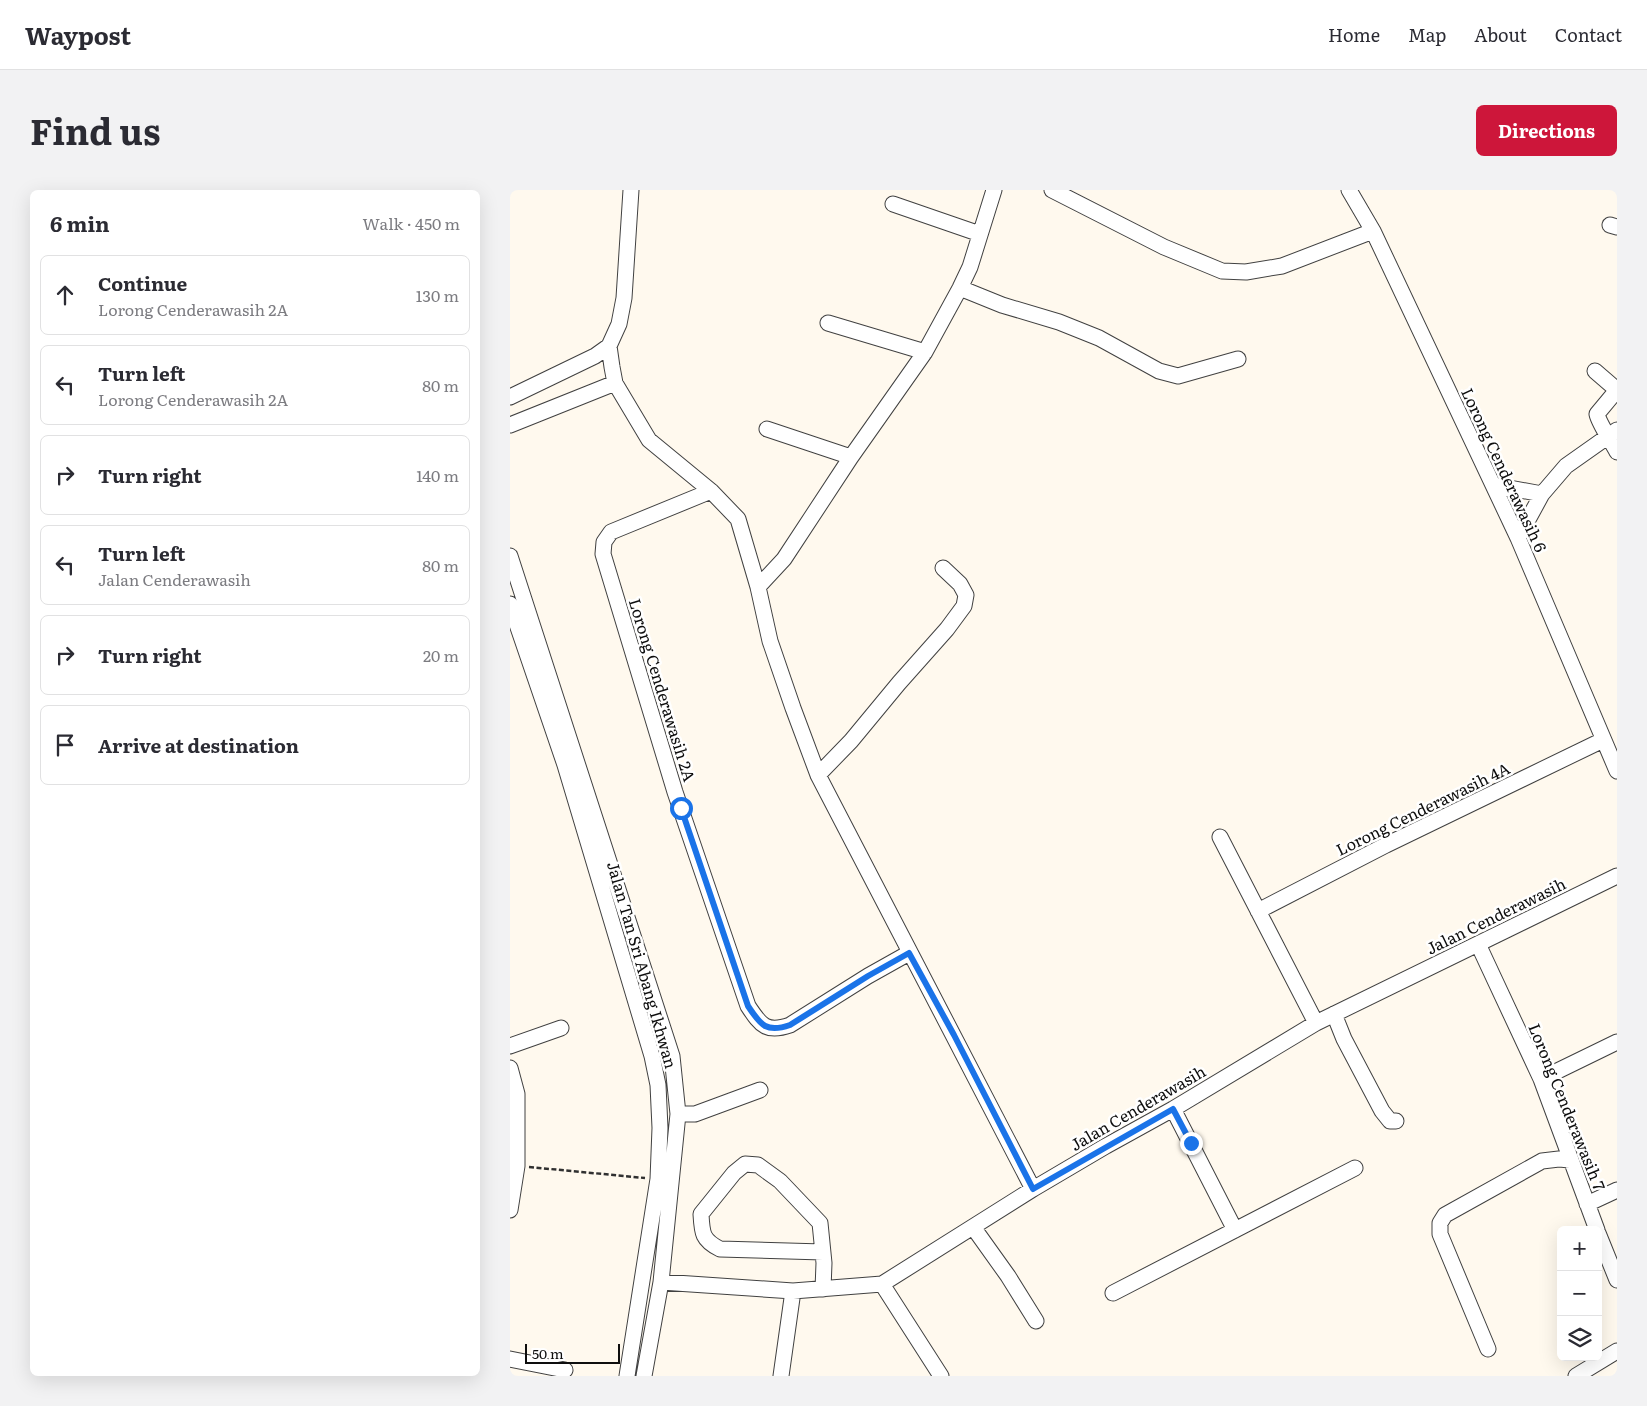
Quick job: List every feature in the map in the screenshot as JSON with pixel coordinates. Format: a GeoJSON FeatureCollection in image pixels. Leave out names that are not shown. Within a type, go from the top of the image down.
{"type":"FeatureCollection","features":[{"type":"Feature","properties":{"kind":"street"},"geometry":{"type":"LineString","coordinates":[[632,190],[624,298],[620,324],[610,346],[615,383],[649,440],[711,491],[738,518],[758,587],[770,641],[818,776],[1033,1189]]}},
{"type":"Feature","properties":{"kind":"street"},"geometry":{"type":"LineString","coordinates":[[758,587],[784,558],[851,457],[925,352],[970,267],[994,190]]}},
{"type":"Feature","properties":{"kind":"street"},"geometry":{"type":"LineString","coordinates":[[1052,190],[1164,247],[1222,271],[1246,272],[1282,266],[1373,231]]}},
{"type":"Feature","properties":{"kind":"street","name":"Lorong Cenderawasih 6"},"geometry":{"type":"LineString","coordinates":[[1349,190],[1373,231],[1518,538],[1617,771]]}},
{"type":"Feature","properties":{"kind":"street"},"geometry":{"type":"LineString","coordinates":[[893,204],[980,234]]}},
{"type":"Feature","properties":{"kind":"street"},"geometry":{"type":"LineString","coordinates":[[960,288],[1002,305],[1059,322],[1099,338],[1159,371],[1178,376],[1238,359]]}},
{"type":"Feature","properties":{"kind":"street"},"geometry":{"type":"LineString","coordinates":[[828,323],[925,352]]}},
{"type":"Feature","properties":{"kind":"street"},"geometry":{"type":"LineString","coordinates":[[510,396],[595,356],[610,346]]}},
{"type":"Feature","properties":{"kind":"street"},"geometry":{"type":"LineString","coordinates":[[1595,371],[1617,390],[1597,414],[1598,420],[1613,434],[1617,452]]}},
{"type":"Feature","properties":{"kind":"street"},"geometry":{"type":"LineString","coordinates":[[510,425],[615,383]]}},
{"type":"Feature","properties":{"kind":"street"},"geometry":{"type":"LineString","coordinates":[[767,429],[851,457]]}},
{"type":"Feature","properties":{"kind":"street"},"geometry":{"type":"LineString","coordinates":[[1518,538],[1542,494],[1566,466],[1613,434]]}},
{"type":"Feature","properties":{"kind":"street"},"geometry":{"type":"LineString","coordinates":[[1493,485],[1542,494]]}},
{"type":"Feature","properties":{"kind":"street","name":"Lorong Cenderawasih 2A"},"geometry":{"type":"LineString","coordinates":[[711,491],[611,532],[604,542],[603,554],[675,792],[748,1006],[756,1020],[768,1028],[777,1029],[790,1025],[868,976],[909,953]]}},
{"type":"Feature","properties":{"kind":"street","name":"Jalan Tan Sri Abang Ikhwan"},"geometry":{"type":"LineString","coordinates":[[510,556],[672,1056],[678,1114],[662,1282]]}},
{"type":"Feature","properties":{"kind":"street"},"geometry":{"type":"LineString","coordinates":[[818,776],[851,741],[947,629],[964,606],[966,595],[960,584],[943,568]]}},
{"type":"Feature","properties":{"kind":"street","name":"Jalan Tan Sri Abang Ikhwan"},"geometry":{"type":"LineString","coordinates":[[510,604],[564,765],[652,1056],[658,1085],[660,1119],[658,1179],[627,1376]]}},
{"type":"Feature","properties":{"kind":"street","name":"Lorong Cenderawasih 4A"},"geometry":{"type":"LineString","coordinates":[[1258,911],[1353,861],[1603,740]]}},
{"type":"Feature","properties":{"kind":"street"},"geometry":{"type":"LineString","coordinates":[[1220,837],[1316,1023]]}},
{"type":"Feature","properties":{"kind":"street","name":"Jalan Cenderawasih"},"geometry":{"type":"LineString","coordinates":[[662,1282],[793,1291],[882,1284],[1033,1189],[1173,1109],[1316,1023],[1617,876]]}},
{"type":"Feature","properties":{"kind":"street","name":"Lorong Cenderawasih 7"},"geometry":{"type":"LineString","coordinates":[[1478,944],[1540,1079],[1595,1226]]}},
{"type":"Feature","properties":{"kind":"street"},"geometry":{"type":"LineString","coordinates":[[1334,1014],[1344,1039],[1382,1111],[1390,1121],[1396,1121]]}},
{"type":"Feature","properties":{"kind":"street"},"geometry":{"type":"LineString","coordinates":[[510,1046],[561,1028]]}},
{"type":"Feature","properties":{"kind":"street"},"geometry":{"type":"LineString","coordinates":[[1540,1079],[1617,1042]]}},
{"type":"Feature","properties":{"kind":"street"},"geometry":{"type":"LineString","coordinates":[[510,1068],[517,1094],[513,1143],[518,1166],[510,1210]]}},
{"type":"Feature","properties":{"kind":"street"},"geometry":{"type":"LineString","coordinates":[[678,1114],[695,1114],[760,1090]]}},
{"type":"Feature","properties":{"kind":"street"},"geometry":{"type":"LineString","coordinates":[[1173,1109],[1235,1230]]}},
{"type":"Feature","properties":{"kind":"street"},"geometry":{"type":"LineString","coordinates":[[1488,1350],[1440,1234],[1440,1223],[1445,1215],[1542,1161],[1570,1160]]}},
{"type":"Feature","properties":{"kind":"street"},"geometry":{"type":"LineString","coordinates":[[822,1252],[720,1249],[709,1243],[702,1230],[701,1214],[734,1173],[745,1164],[758,1165],[780,1181],[820,1223],[824,1263],[823,1289]]}},
{"type":"Feature","properties":{"kind":"street"},"geometry":{"type":"LineString","coordinates":[[1113,1293],[1355,1168]]}},
{"type":"Feature","properties":{"kind":"street"},"geometry":{"type":"LineString","coordinates":[[1587,1204],[1617,1190]]}},
{"type":"Feature","properties":{"kind":"street"},"geometry":{"type":"LineString","coordinates":[[973,1227],[1008,1276],[1036,1321]]}},
{"type":"Feature","properties":{"kind":"street"},"geometry":{"type":"LineString","coordinates":[[1602,1243],[1617,1280]]}},
{"type":"Feature","properties":{"kind":"street"},"geometry":{"type":"LineString","coordinates":[[644,1376],[662,1282]]}},
{"type":"Feature","properties":{"kind":"street"},"geometry":{"type":"LineString","coordinates":[[882,1284],[941,1376]]}},
{"type":"Feature","properties":{"kind":"street"},"geometry":{"type":"LineString","coordinates":[[781,1376],[793,1291]]}},
{"type":"Feature","properties":{"kind":"street"},"geometry":{"type":"LineString","coordinates":[[1578,1375],[1617,1351]]}},
{"type":"Feature","properties":{"kind":"street"},"geometry":{"type":"LineString","coordinates":[[510,1359],[565,1370]]}},
{"type":"Feature","properties":{"kind":"path"},"geometry":{"type":"LineString","coordinates":[[518,1166],[658,1179]]}},
{"type":"Feature","properties":{"kind":"route"},"geometry":{"type":"LineString","coordinates":[[681,808],[748,1006],[756,1020],[768,1028],[777,1029],[790,1025],[868,976],[909,953],[954,1035],[1033,1189],[1173,1109],[1191,1143]]}}]}
